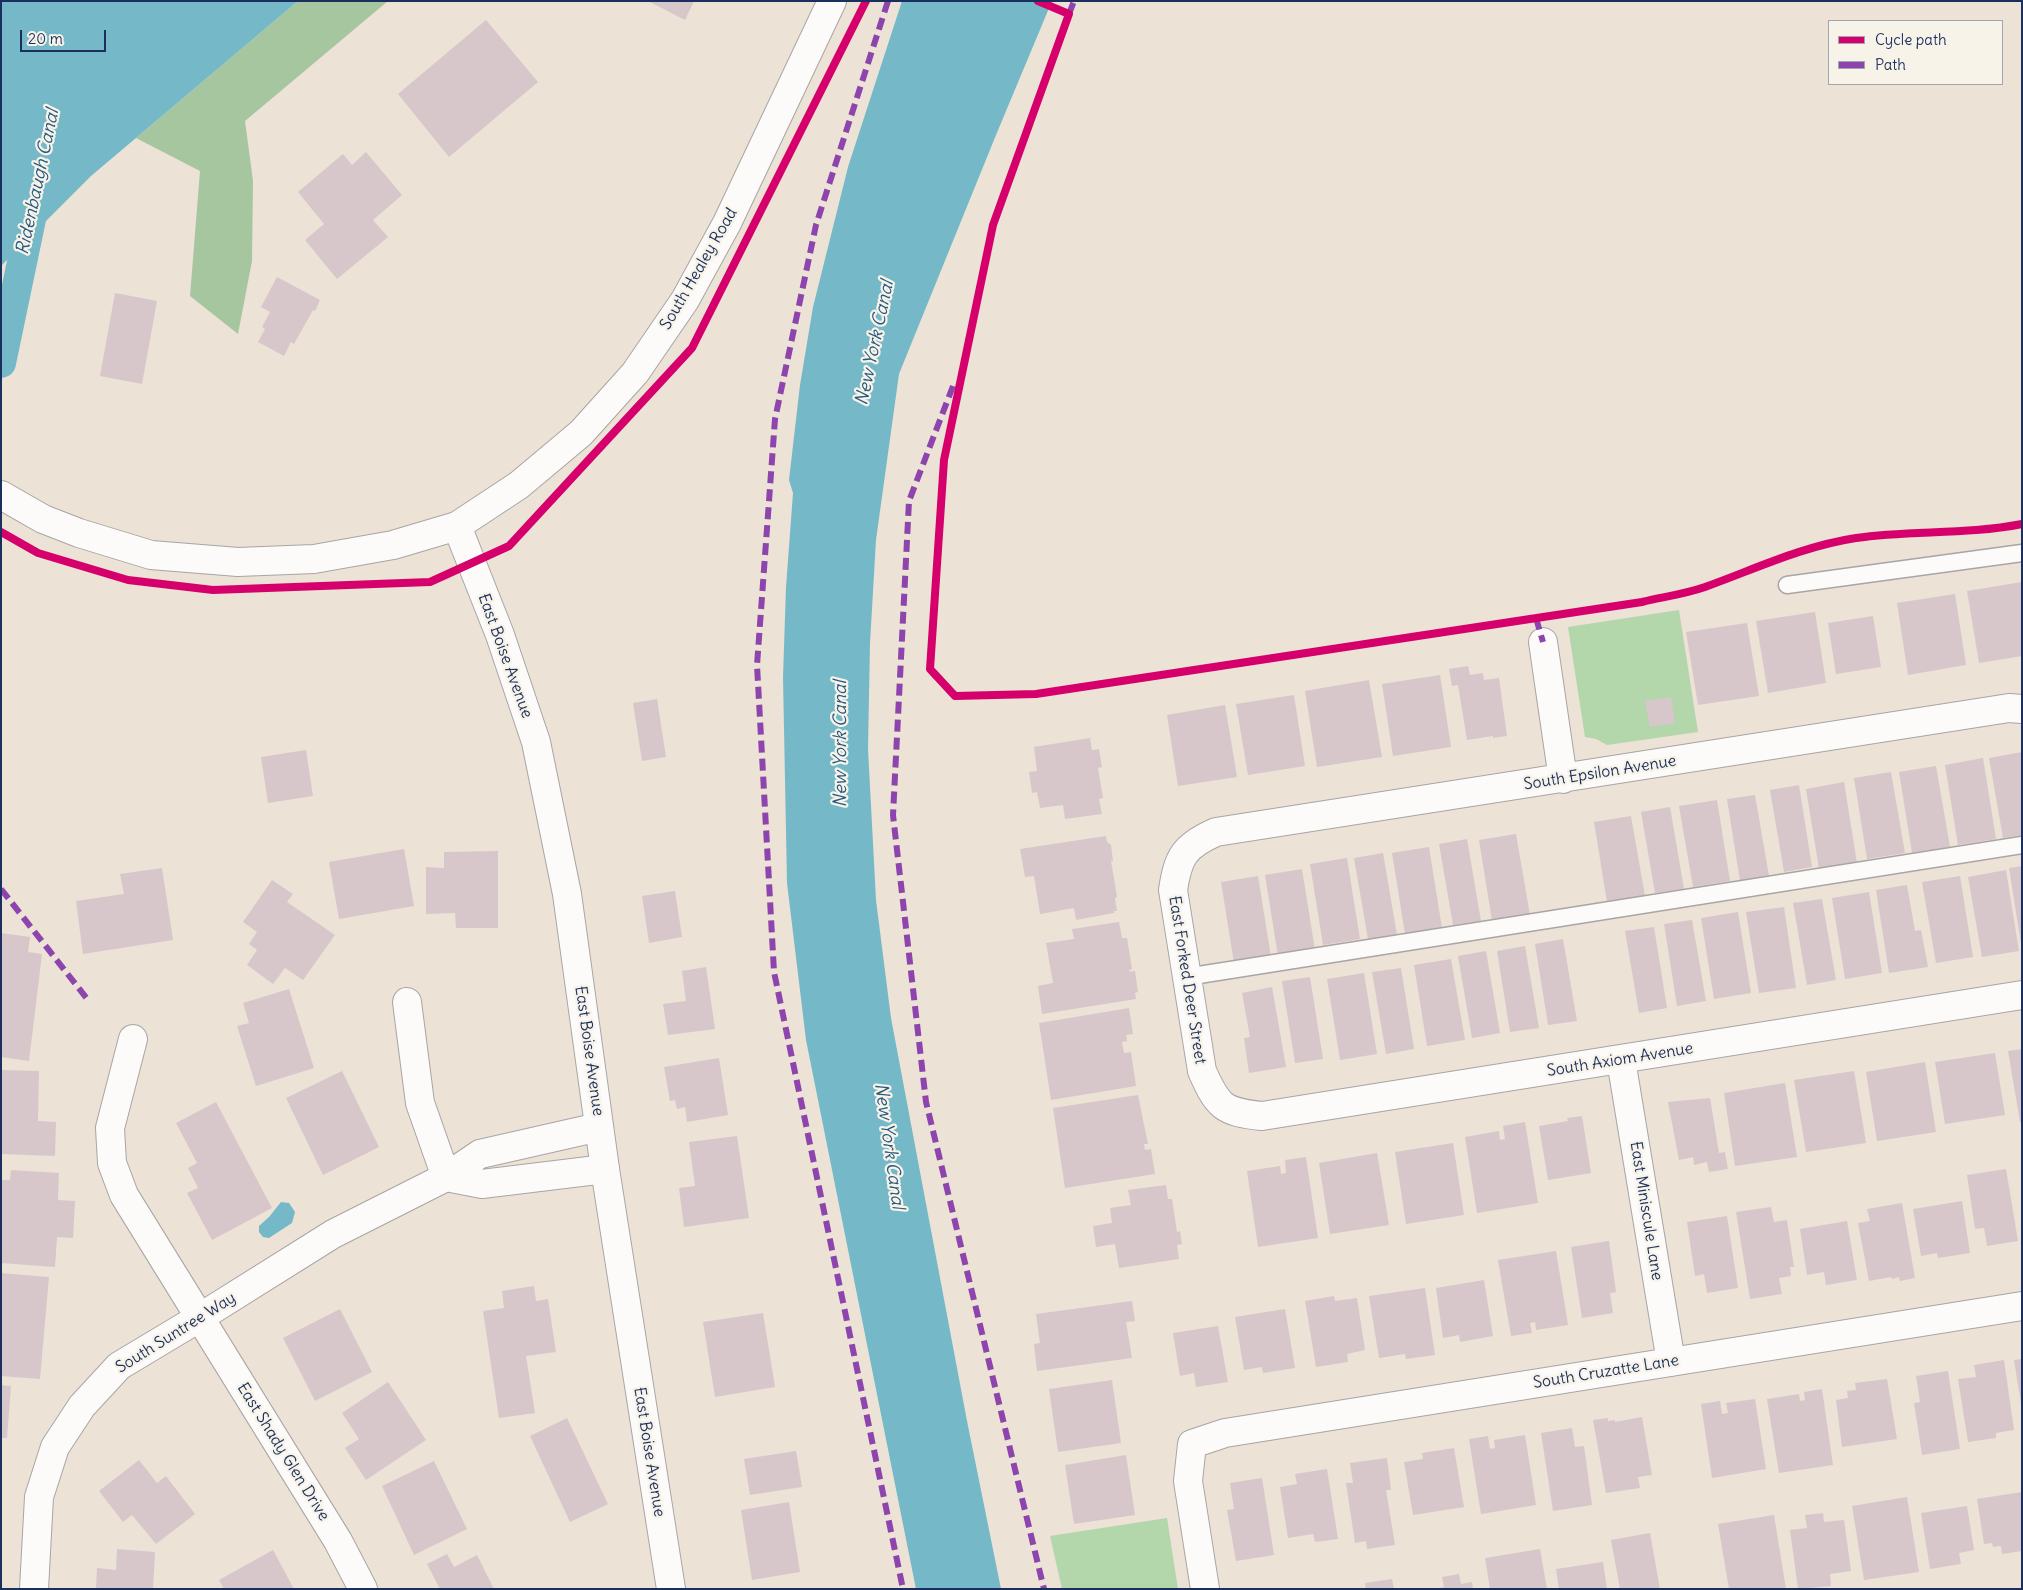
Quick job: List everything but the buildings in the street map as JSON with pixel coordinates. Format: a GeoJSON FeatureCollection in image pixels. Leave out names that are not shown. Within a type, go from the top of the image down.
{"type":"FeatureCollection","features":[{"type":"Feature","properties":{"kind":"street","name":"South Healey Road"},"geometry":{"type":"LineString","coordinates":[[1,495],[43,519],[79,534],[152,555],[238,562],[314,559],[393,546],[457,526],[519,485],[581,433],[635,373],[685,300],[727,223],[832,1]]}},
{"type":"Feature","properties":{"kind":"street","name":"East Boise Avenue"},"geometry":{"type":"LineString","coordinates":[[457,526],[500,635],[536,742],[567,894],[605,1169],[670,1589]]}},
{"type":"Feature","properties":{"kind":"street"},"geometry":{"type":"LineString","coordinates":[[1543,642],[1563,779]]}},
{"type":"Feature","properties":{"kind":"street","name":"South Epsilon Avenue"},"geometry":{"type":"LineString","coordinates":[[1184,852],[1200,839],[1216,832],[2009,708],[2022,708]]}},
{"type":"Feature","properties":{"kind":"street","name":"East Forked Deer Street"},"geometry":{"type":"LineString","coordinates":[[1184,852],[1176,871],[1172,890],[1202,1071],[1210,1089],[1221,1105]]}},
{"type":"Feature","properties":{"kind":"street","name":"South Axiom Avenue"},"geometry":{"type":"LineString","coordinates":[[1221,1105],[1238,1114],[1262,1116],[2022,995]]}},
{"type":"Feature","properties":{"kind":"street"},"geometry":{"type":"LineString","coordinates":[[407,1002],[420,1103],[446,1177],[482,1184],[605,1169]]}},
{"type":"Feature","properties":{"kind":"street","name":"East Shady Glen Drive"},"geometry":{"type":"LineString","coordinates":[[133,1039],[110,1128],[112,1162],[124,1195],[338,1541],[363,1589]]}},
{"type":"Feature","properties":{"kind":"street","name":"East Miniscule Lane"},"geometry":{"type":"LineString","coordinates":[[1621,1060],[1671,1362]]}},
{"type":"Feature","properties":{"kind":"street","name":"South Suntree Way"},"geometry":{"type":"LineString","coordinates":[[34,1589],[39,1497],[55,1447],[82,1406],[119,1366],[333,1234],[446,1177],[480,1154],[599,1127]]}},
{"type":"Feature","properties":{"kind":"street","name":"South Cruzatte Lane"},"geometry":{"type":"LineString","coordinates":[[1205,1589],[1188,1482],[1192,1444],[1225,1433],[2022,1306]]}},
{"type":"Feature","properties":{"kind":"lane"},"geometry":{"type":"LineString","coordinates":[[1787,585],[2022,552]]}},
{"type":"Feature","properties":{"kind":"lane"},"geometry":{"type":"LineString","coordinates":[[1186,978],[2022,846]]}},
{"type":"Feature","properties":{"kind":"green space"},"geometry":{"type":"Polygon","coordinates":[[[298,1],[388,1],[245,121],[253,181],[252,261],[238,334],[190,296],[200,171],[136,138],[298,1]]]}},
{"type":"Feature","properties":{"kind":"green space"},"geometry":{"type":"Polygon","coordinates":[[[1679,610],[1698,732],[1607,745],[1596,739],[1585,737],[1568,627],[1679,610]]]}},
{"type":"Feature","properties":{"kind":"green space"},"geometry":{"type":"Polygon","coordinates":[[[1167,1518],[1178,1589],[1062,1589],[1050,1536],[1167,1518]]]}},
{"type":"Feature","properties":{"kind":"water"},"geometry":{"type":"Polygon","coordinates":[[[1,1],[298,1],[91,176],[1,266],[1,1]]]}},
{"type":"Feature","properties":{"kind":"water","name":"New York Canal"},"geometry":{"type":"Polygon","coordinates":[[[902,1],[1052,1],[899,374],[876,540],[870,643],[868,749],[876,900],[891,1018],[967,1421],[1001,1589],[916,1589],[806,1040],[787,883],[783,677],[786,587],[793,493],[789,480],[800,385],[813,307],[848,167],[902,1]]]}},
{"type":"Feature","properties":{"kind":"water"},"geometry":{"type":"Polygon","coordinates":[[[281,1202],[289,1203],[295,1212],[292,1223],[269,1238],[263,1237],[259,1232],[259,1226],[281,1202]]]}},
{"type":"Feature","properties":{"kind":"waterway","name":"Ridenbaugh Canal"},"geometry":{"type":"LineString","coordinates":[[1,363],[35,200]]}},
{"type":"Feature","properties":{"kind":"marked path"},"geometry":{"type":"LineString","coordinates":[[888,1],[816,225],[775,419],[757,665],[774,972],[903,1589]]}},
{"type":"Feature","properties":{"kind":"marked path"},"geometry":{"type":"LineString","coordinates":[[1069,14],[1074,1]]}},
{"type":"Feature","properties":{"kind":"marked path"},"geometry":{"type":"LineString","coordinates":[[953,386],[909,501],[893,815],[926,1102],[1044,1589]]}},
{"type":"Feature","properties":{"kind":"marked path"},"geometry":{"type":"LineString","coordinates":[[1536,618],[1543,642]]}},
{"type":"Feature","properties":{"kind":"marked path"},"geometry":{"type":"LineString","coordinates":[[1,889],[88,1000]]}},
{"type":"Feature","properties":{"kind":"cycle path"},"geometry":{"type":"LineString","coordinates":[[1,532],[38,553],[128,580],[213,590],[430,582],[509,546],[692,348],[866,1]]}},
{"type":"Feature","properties":{"kind":"cycle path"},"geometry":{"type":"LineString","coordinates":[[1038,1],[1069,14],[993,225],[944,460],[930,669],[955,696],[1036,694],[1642,602],[1682,594],[1798,552],[1836,542],[1897,534],[1981,530],[2022,524]]}}]}
